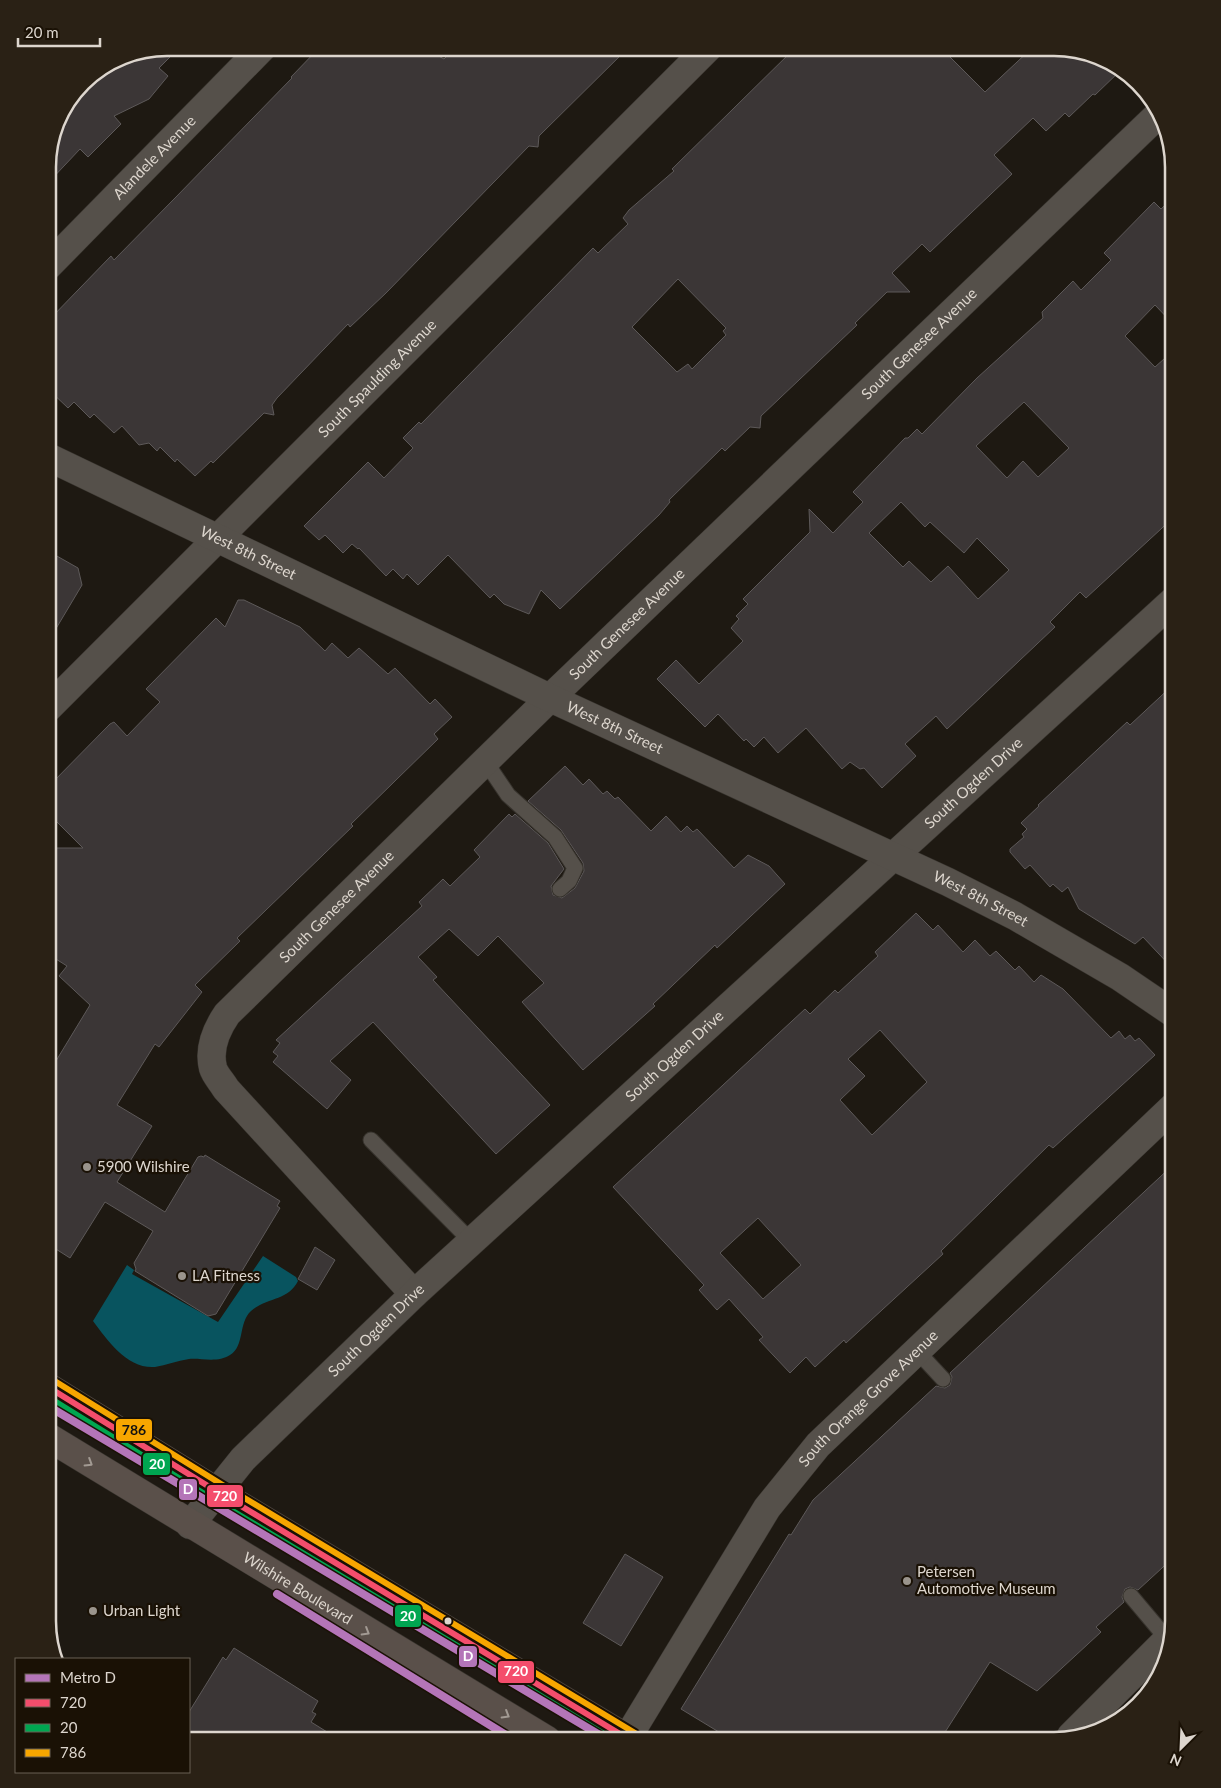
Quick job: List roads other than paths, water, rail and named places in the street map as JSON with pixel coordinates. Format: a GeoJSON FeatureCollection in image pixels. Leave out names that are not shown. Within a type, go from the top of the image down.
{"type":"FeatureCollection","features":[{"type":"Feature","properties":{"kind":"main road"},"geometry":{"type":"LineString","coordinates":[[56,1392],[615,1732]]}},
{"type":"Feature","properties":{"kind":"main road","name":"Wilshire Boulevard"},"geometry":{"type":"LineString","coordinates":[[56,1442],[534,1732]]}},
{"type":"Feature","properties":{"kind":"street","name":"Alandele Avenue"},"geometry":{"type":"LineString","coordinates":[[56,258],[254,56]]}},
{"type":"Feature","properties":{"kind":"street","name":"South Spaulding Avenue"},"geometry":{"type":"LineString","coordinates":[[56,700],[700,56]]}},
{"type":"Feature","properties":{"kind":"street","name":"South Genesee Avenue"},"geometry":{"type":"LineString","coordinates":[[414,1294],[226,1089],[213,1068],[213,1047],[216,1030],[227,1014],[550,698],[1153,119]]}},
{"type":"Feature","properties":{"kind":"street","name":"West 8th Street"},"geometry":{"type":"LineString","coordinates":[[56,461],[550,698],[1015,916],[1120,977],[1165,1007]]}},
{"type":"Feature","properties":{"kind":"street","name":"South Ogden Drive"},"geometry":{"type":"LineString","coordinates":[[190,1525],[216,1491],[257,1444],[414,1294],[1165,609]]}},
{"type":"Feature","properties":{"kind":"street","name":"South Orange Grove Avenue"},"geometry":{"type":"LineString","coordinates":[[633,1732],[778,1494],[818,1445],[1165,1116]]}},
{"type":"Feature","properties":{"kind":"street"},"geometry":{"type":"LineString","coordinates":[[1078,1729],[1162,1645]]}},
{"type":"Feature","properties":{"kind":"lane"},"geometry":{"type":"LineString","coordinates":[[485,762],[508,795],[555,837],[575,868],[569,882],[560,889]]}},
{"type":"Feature","properties":{"kind":"lane"},"geometry":{"type":"LineString","coordinates":[[371,1140],[471,1241]]}},
{"type":"Feature","properties":{"kind":"lane"},"geometry":{"type":"LineString","coordinates":[[917,1351],[943,1379]]}},
{"type":"Feature","properties":{"kind":"lane"},"geometry":{"type":"LineString","coordinates":[[1131,1596],[1164,1634]]}},
{"type":"Feature","properties":{"kind":"water"},"geometry":{"type":"Polygon","coordinates":[[[263,1256],[296,1277],[298,1281],[283,1296],[264,1303],[251,1311],[244,1322],[240,1340],[235,1351],[220,1359],[189,1359],[155,1367],[145,1366],[127,1359],[112,1345],[93,1321],[127,1265],[134,1270],[132,1274],[218,1322],[263,1256]]]}},
{"type":"Feature","properties":{"kind":"metro line","name":"D"},"geometry":{"type":"LineString","coordinates":[[56,1411],[595,1732]]}},
{"type":"Feature","properties":{"kind":"metro line","name":"D"},"geometry":{"type":"LineString","coordinates":[[277,1594],[501,1732]]}},
{"type":"Feature","properties":{"kind":"place","name":"5900 Wilshire"},"geometry":{"type":"Point","coordinates":[87,1167]}},
{"type":"Feature","properties":{"kind":"place","name":"LA Fitness"},"geometry":{"type":"Point","coordinates":[182,1276]}},
{"type":"Feature","properties":{"kind":"place","name":"Petersen Automotive Museum"},"geometry":{"type":"Point","coordinates":[907,1581]}},
{"type":"Feature","properties":{"kind":"place","name":"Urban Light"},"geometry":{"type":"Point","coordinates":[93,1611]}}]}
